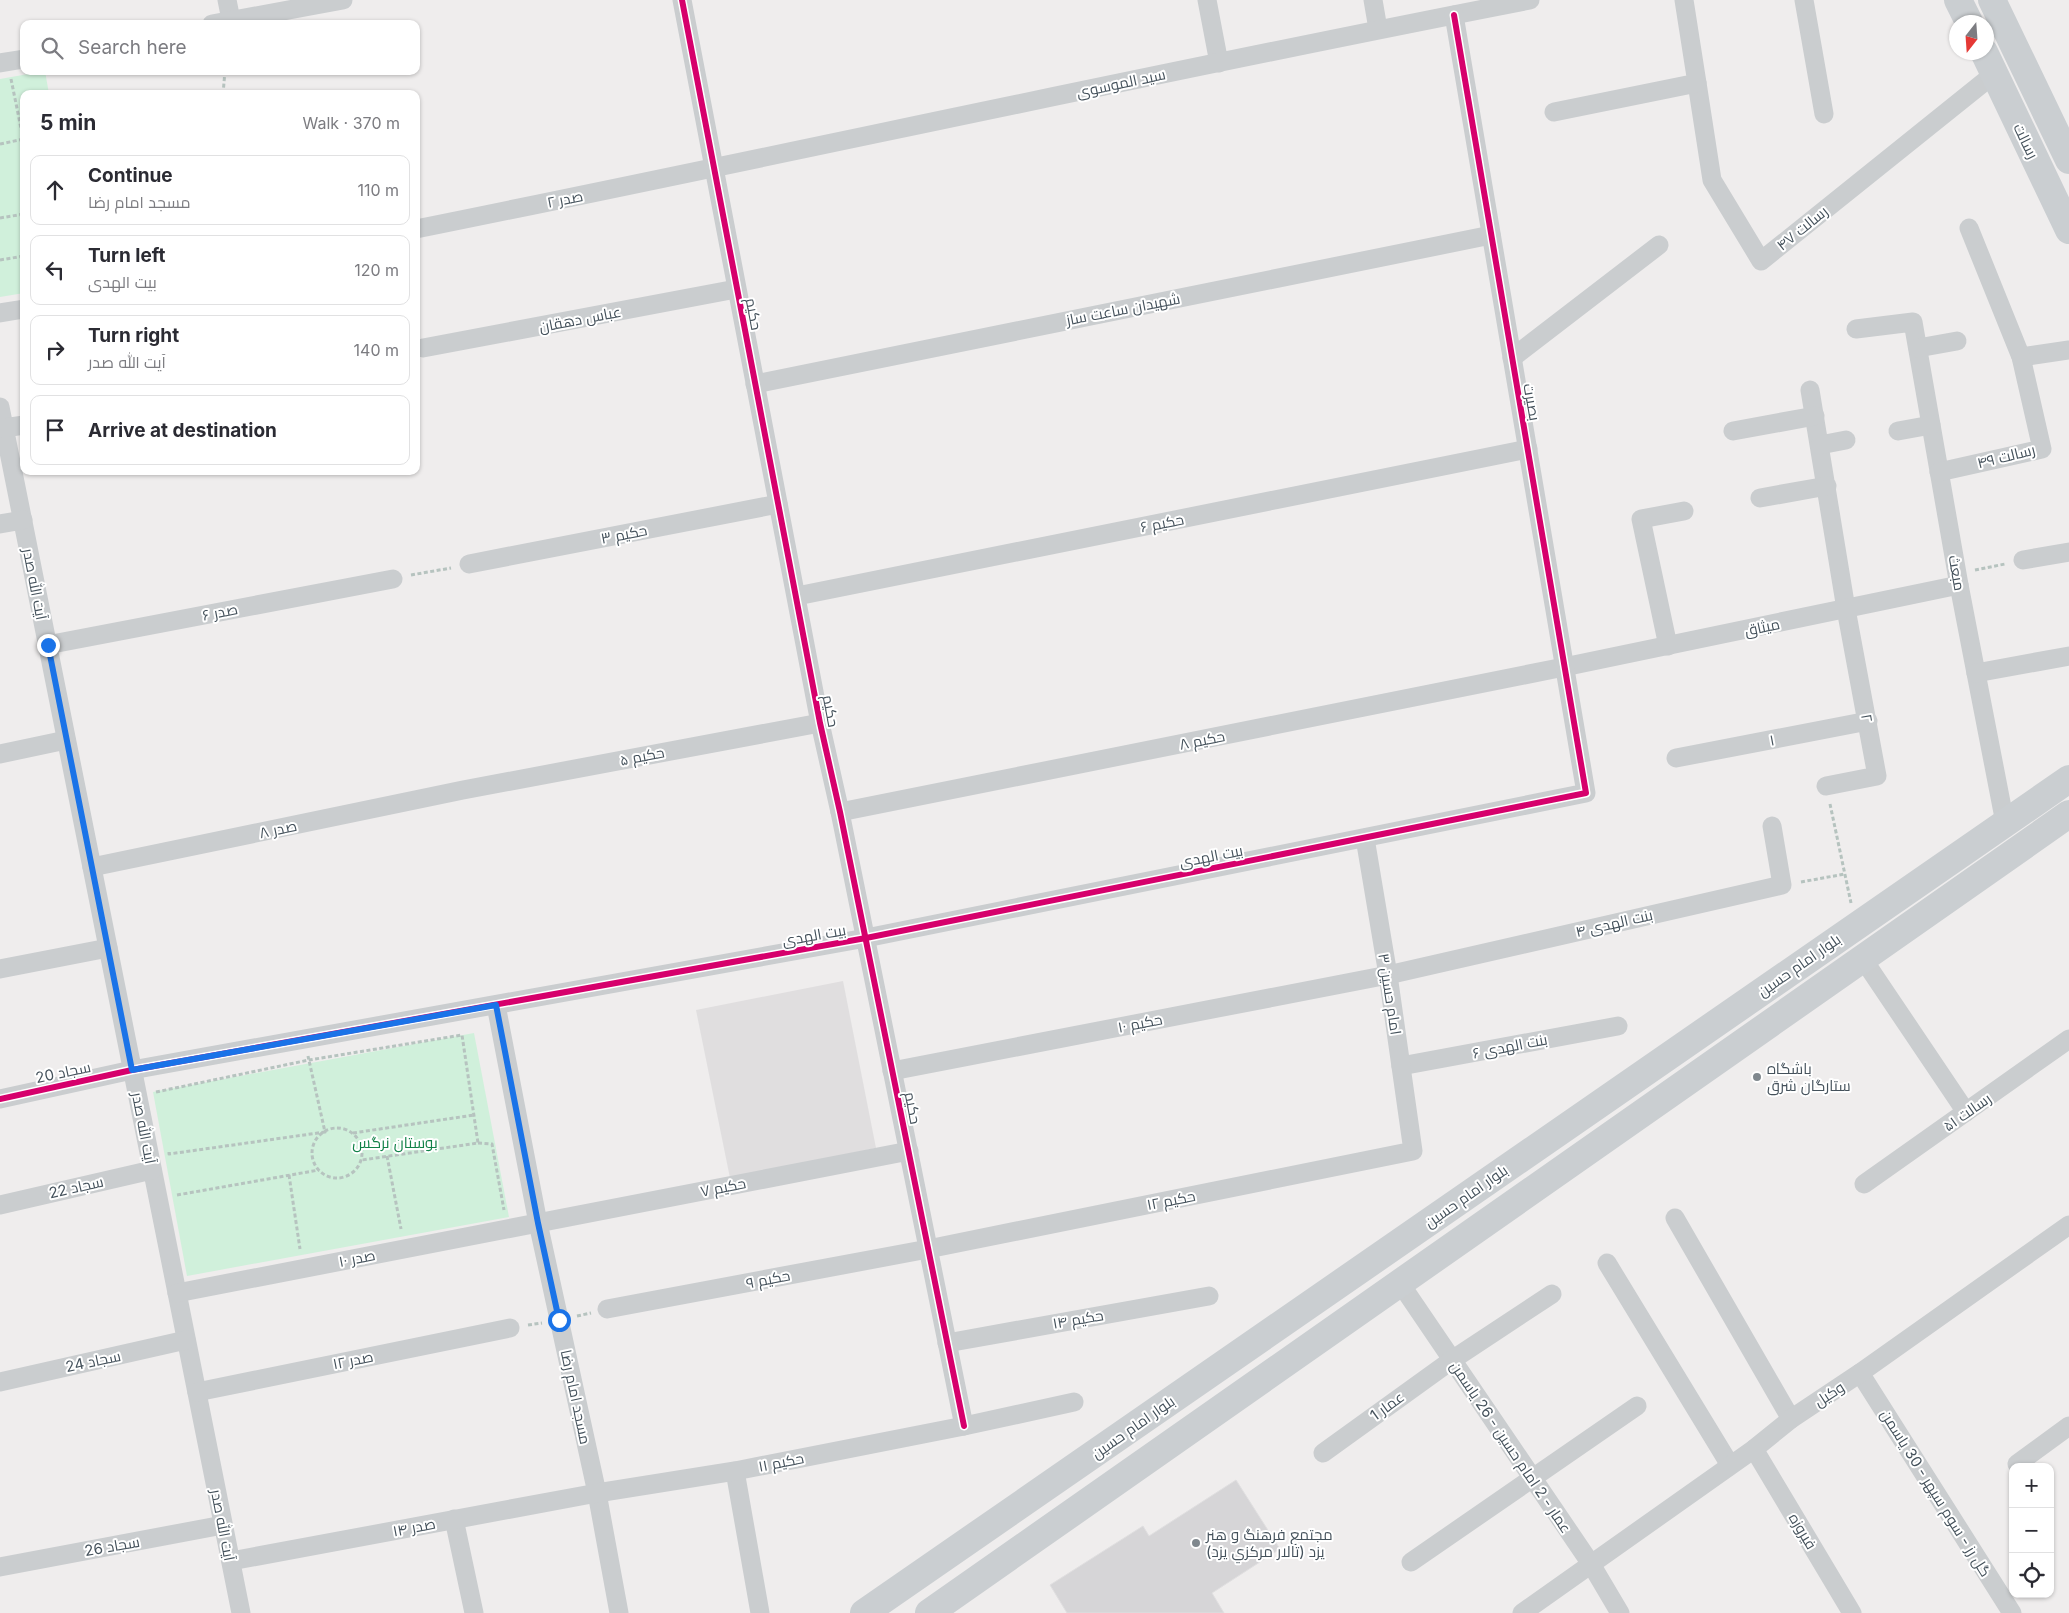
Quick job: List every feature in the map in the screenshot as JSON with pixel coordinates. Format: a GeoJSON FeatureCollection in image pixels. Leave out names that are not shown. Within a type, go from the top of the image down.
{"type":"FeatureCollection","features":[{"type":"Feature","properties":{"kind":"main road"},"geometry":{"type":"LineString","coordinates":[[1958,0],[1966,15]]}},
{"type":"Feature","properties":{"kind":"main road","name":"رسالت"},"geometry":{"type":"LineString","coordinates":[[1992,0],[2069,160]]}},
{"type":"Feature","properties":{"kind":"main road","name":"رسالت"},"geometry":{"type":"LineString","coordinates":[[1989,63],[2069,230]]}},
{"type":"Feature","properties":{"kind":"main road","name":"بلوار امام حسین"},"geometry":{"type":"LineString","coordinates":[[864,1613],[2069,779]]}},
{"type":"Feature","properties":{"kind":"main road"},"geometry":{"type":"LineString","coordinates":[[929,1613],[2069,814]]}},
{"type":"Feature","properties":{"kind":"main road"},"geometry":{"type":"LineString","coordinates":[[1700,1034],[1719,1060]]}},
{"type":"Feature","properties":{"kind":"street"},"geometry":{"type":"LineString","coordinates":[[227,0],[231,20],[344,0]]}},
{"type":"Feature","properties":{"kind":"street","name":"حکیم"},"geometry":{"type":"LineString","coordinates":[[682,0],[820,722],[866,938],[964,1426]]}},
{"type":"Feature","properties":{"kind":"street"},"geometry":{"type":"LineString","coordinates":[[1207,0],[1219,63]]}},
{"type":"Feature","properties":{"kind":"street"},"geometry":{"type":"LineString","coordinates":[[1373,0],[1378,29]]}},
{"type":"Feature","properties":{"kind":"street","name":"سید الموسوی"},"geometry":{"type":"LineString","coordinates":[[713,169],[1378,29],[1530,0]]}},
{"type":"Feature","properties":{"kind":"street"},"geometry":{"type":"LineString","coordinates":[[1554,112],[1697,83],[1684,0]]}},
{"type":"Feature","properties":{"kind":"street"},"geometry":{"type":"LineString","coordinates":[[1804,0],[1824,114]]}},
{"type":"Feature","properties":{"kind":"street","name":"بصیرت"},"geometry":{"type":"LineString","coordinates":[[1454,15],[1586,793]]}},
{"type":"Feature","properties":{"kind":"street","name":"رسالت ۴۷"},"geometry":{"type":"LineString","coordinates":[[1697,83],[1712,180],[1761,261],[1989,63]]}},
{"type":"Feature","properties":{"kind":"street","name":"صدر ۲"},"geometry":{"type":"LineString","coordinates":[[420,228],[713,169]]}},
{"type":"Feature","properties":{"kind":"street","name":"رسالت ۴۹"},"geometry":{"type":"LineString","coordinates":[[1939,472],[2042,449],[2021,357],[1969,228]]}},
{"type":"Feature","properties":{"kind":"street","name":"شهیدان ساعت ساز"},"geometry":{"type":"LineString","coordinates":[[755,384],[1491,235]]}},
{"type":"Feature","properties":{"kind":"street"},"geometry":{"type":"LineString","coordinates":[[1512,358],[1659,245]]}},
{"type":"Feature","properties":{"kind":"street","name":"عباس دهقان"},"geometry":{"type":"LineString","coordinates":[[423,348],[736,289]]}},
{"type":"Feature","properties":{"kind":"street"},"geometry":{"type":"LineString","coordinates":[[0,313],[20,309]]}},
{"type":"Feature","properties":{"kind":"street","name":"مبعث"},"geometry":{"type":"LineString","coordinates":[[1856,329],[1913,322],[1958,579],[2005,823]]}},
{"type":"Feature","properties":{"kind":"street"},"geometry":{"type":"LineString","coordinates":[[1918,348],[1957,341]]}},
{"type":"Feature","properties":{"kind":"street"},"geometry":{"type":"LineString","coordinates":[[2021,357],[2069,350]]}},
{"type":"Feature","properties":{"kind":"street","name":"۲"},"geometry":{"type":"LineString","coordinates":[[1810,390],[1846,609],[1877,776],[1826,786]]}},
{"type":"Feature","properties":{"kind":"street","name":"آیت الله صدر"},"geometry":{"type":"LineString","coordinates":[[0,408],[241,1613]]}},
{"type":"Feature","properties":{"kind":"street"},"geometry":{"type":"LineString","coordinates":[[1733,431],[1815,416]]}},
{"type":"Feature","properties":{"kind":"street"},"geometry":{"type":"LineString","coordinates":[[1898,431],[1931,425]]}},
{"type":"Feature","properties":{"kind":"street"},"geometry":{"type":"LineString","coordinates":[[4,428],[20,426]]}},
{"type":"Feature","properties":{"kind":"street"},"geometry":{"type":"LineString","coordinates":[[1820,445],[1846,440]]}},
{"type":"Feature","properties":{"kind":"street","name":"حکیم ۶"},"geometry":{"type":"LineString","coordinates":[[797,596],[1528,449]]}},
{"type":"Feature","properties":{"kind":"street"},"geometry":{"type":"LineString","coordinates":[[1760,498],[1826,486]]}},
{"type":"Feature","properties":{"kind":"street","name":"حکیم ۳"},"geometry":{"type":"LineString","coordinates":[[469,564],[778,504]]}},
{"type":"Feature","properties":{"kind":"street"},"geometry":{"type":"LineString","coordinates":[[1668,646],[1641,519],[1684,511]]}},
{"type":"Feature","properties":{"kind":"street"},"geometry":{"type":"LineString","coordinates":[[0,524],[23,520]]}},
{"type":"Feature","properties":{"kind":"street"},"geometry":{"type":"LineString","coordinates":[[2023,560],[2069,552]]}},
{"type":"Feature","properties":{"kind":"street","name":"صدر ۶"},"geometry":{"type":"LineString","coordinates":[[48,645],[393,579]]}},
{"type":"Feature","properties":{"kind":"street","name":"میثاق"},"geometry":{"type":"LineString","coordinates":[[1564,667],[1846,609],[1958,579]]}},
{"type":"Feature","properties":{"kind":"street"},"geometry":{"type":"LineString","coordinates":[[1976,673],[2069,656]]}},
{"type":"Feature","properties":{"kind":"street","name":"حکیم ۸"},"geometry":{"type":"LineString","coordinates":[[840,812],[1564,667]]}},
{"type":"Feature","properties":{"kind":"street","name":"حکیم ۵"},"geometry":{"type":"LineString","coordinates":[[463,790],[820,722]]}},
{"type":"Feature","properties":{"kind":"street","name":"۱"},"geometry":{"type":"LineString","coordinates":[[1676,758],[1868,722]]}},
{"type":"Feature","properties":{"kind":"street"},"geometry":{"type":"LineString","coordinates":[[0,754],[66,740]]}},
{"type":"Feature","properties":{"kind":"street","name":"صدر ۸"},"geometry":{"type":"LineString","coordinates":[[92,868],[463,790]]}},
{"type":"Feature","properties":{"kind":"street","name":"بیت الهدی"},"geometry":{"type":"LineString","coordinates":[[132,1070],[866,938],[1586,793]]}},
{"type":"Feature","properties":{"kind":"street"},"geometry":{"type":"LineString","coordinates":[[1772,826],[1782,885]]}},
{"type":"Feature","properties":{"kind":"street","name":"امام حسین ۳"},"geometry":{"type":"LineString","coordinates":[[1365,838],[1388,975],[1413,1151]]}},
{"type":"Feature","properties":{"kind":"street","name":"بنت الهدی ۴"},"geometry":{"type":"LineString","coordinates":[[1388,975],[1782,885]]}},
{"type":"Feature","properties":{"kind":"street"},"geometry":{"type":"LineString","coordinates":[[0,969],[108,948]]}},
{"type":"Feature","properties":{"kind":"street"},"geometry":{"type":"LineString","coordinates":[[1864,959],[1966,1112]]}},
{"type":"Feature","properties":{"kind":"street","name":"حکیم ۱۰"},"geometry":{"type":"LineString","coordinates":[[892,1071],[1388,975]]}},
{"type":"Feature","properties":{"kind":"street","name":"مسجد امام رضا"},"geometry":{"type":"LineString","coordinates":[[496,1005],[538,1223],[597,1492],[619,1613]]}},
{"type":"Feature","properties":{"kind":"street","name":"بنت الهدی ۶"},"geometry":{"type":"LineString","coordinates":[[1401,1066],[1618,1026]]}},
{"type":"Feature","properties":{"kind":"street","name":"رسالت ۵۱"},"geometry":{"type":"LineString","coordinates":[[1864,1184],[2069,1039]]}},
{"type":"Feature","properties":{"kind":"street","name":"سجاد 20"},"geometry":{"type":"LineString","coordinates":[[0,1099],[132,1070]]}},
{"type":"Feature","properties":{"kind":"street","name":"حکیم ۷"},"geometry":{"type":"LineString","coordinates":[[538,1223],[908,1151]]}},
{"type":"Feature","properties":{"kind":"street","name":"حکیم ۱۲"},"geometry":{"type":"LineString","coordinates":[[928,1250],[1413,1151]]}},
{"type":"Feature","properties":{"kind":"street","name":"سجاد 22"},"geometry":{"type":"LineString","coordinates":[[0,1205],[152,1170]]}},
{"type":"Feature","properties":{"kind":"street"},"geometry":{"type":"LineString","coordinates":[[1675,1218],[1790,1419]]}},
{"type":"Feature","properties":{"kind":"street","name":"صدر ۱۰"},"geometry":{"type":"LineString","coordinates":[[177,1293],[538,1223]]}},
{"type":"Feature","properties":{"kind":"street","name":"وکیل"},"geometry":{"type":"LineString","coordinates":[[1522,1613],[1754,1449],[1790,1419],[1860,1373],[2069,1225]]}},
{"type":"Feature","properties":{"kind":"street","name":"حکیم ۹"},"geometry":{"type":"LineString","coordinates":[[607,1309],[928,1250]]}},
{"type":"Feature","properties":{"kind":"street"},"geometry":{"type":"LineString","coordinates":[[1607,1263],[1730,1466]]}},
{"type":"Feature","properties":{"kind":"street","name":"عمار - 2 امام حسین - 26 یاسمن"},"geometry":{"type":"LineString","coordinates":[[1400,1283],[1591,1564],[1620,1613]]}},
{"type":"Feature","properties":{"kind":"street","name":"عمار 1"},"geometry":{"type":"LineString","coordinates":[[1323,1453],[1452,1360],[1552,1294]]}},
{"type":"Feature","properties":{"kind":"street","name":"حکیم ۱۴"},"geometry":{"type":"LineString","coordinates":[[947,1343],[1209,1296]]}},
{"type":"Feature","properties":{"kind":"street","name":"صدر ۱۲"},"geometry":{"type":"LineString","coordinates":[[197,1392],[510,1328]]}},
{"type":"Feature","properties":{"kind":"street","name":"سجاد 24"},"geometry":{"type":"LineString","coordinates":[[0,1382],[186,1340]]}},
{"type":"Feature","properties":{"kind":"street","name":"گل رز - سوم سپهر - 30 یاسمن"},"geometry":{"type":"LineString","coordinates":[[1860,1373],[2012,1613]]}},
{"type":"Feature","properties":{"kind":"street","name":"حکیم ۱۱"},"geometry":{"type":"LineString","coordinates":[[597,1492],[735,1471],[964,1426],[1074,1402]]}},
{"type":"Feature","properties":{"kind":"street"},"geometry":{"type":"LineString","coordinates":[[1411,1562],[1533,1480],[1637,1406]]}},
{"type":"Feature","properties":{"kind":"street"},"geometry":{"type":"LineString","coordinates":[[2018,1463],[2069,1426]]}},
{"type":"Feature","properties":{"kind":"street","name":"فیروزه"},"geometry":{"type":"LineString","coordinates":[[1754,1449],[1852,1613]]}},
{"type":"Feature","properties":{"kind":"street"},"geometry":{"type":"LineString","coordinates":[[735,1471],[760,1613]]}},
{"type":"Feature","properties":{"kind":"street","name":"صدر ۱۴"},"geometry":{"type":"LineString","coordinates":[[231,1561],[597,1492]]}},
{"type":"Feature","properties":{"kind":"street"},"geometry":{"type":"LineString","coordinates":[[454,1520],[474,1613]]}},
{"type":"Feature","properties":{"kind":"street","name":"سجاد 26"},"geometry":{"type":"LineString","coordinates":[[0,1566],[223,1525]]}},
{"type":"Feature","properties":{"kind":"path"},"geometry":{"type":"LineString","coordinates":[[10,61],[20,117]]}},
{"type":"Feature","properties":{"kind":"path"},"geometry":{"type":"LineString","coordinates":[[223,90],[225,75]]}},
{"type":"Feature","properties":{"kind":"path"},"geometry":{"type":"LineString","coordinates":[[0,144],[20,141]]}},
{"type":"Feature","properties":{"kind":"path"},"geometry":{"type":"LineString","coordinates":[[0,218],[20,215]]}},
{"type":"Feature","properties":{"kind":"path"},"geometry":{"type":"LineString","coordinates":[[0,260],[20,257]]}},
{"type":"Feature","properties":{"kind":"path"},"geometry":{"type":"LineString","coordinates":[[1958,579],[2023,560]]}},
{"type":"Feature","properties":{"kind":"path"},"geometry":{"type":"LineString","coordinates":[[393,579],[469,564]]}},
{"type":"Feature","properties":{"kind":"path"},"geometry":{"type":"LineString","coordinates":[[1826,786],[1856,926]]}},
{"type":"Feature","properties":{"kind":"path"},"geometry":{"type":"LineString","coordinates":[[1782,885],[1845,874]]}},
{"type":"Feature","properties":{"kind":"path"},"geometry":{"type":"LineString","coordinates":[[158,1100],[156,1091],[309,1060],[462,1035],[478,1143]]}},
{"type":"Feature","properties":{"kind":"path"},"geometry":{"type":"LineString","coordinates":[[305,1039],[325,1132]]}},
{"type":"Feature","properties":{"kind":"path"},"geometry":{"type":"LineString","coordinates":[[352,1133],[474,1116]]}},
{"type":"Feature","properties":{"kind":"path"},"geometry":{"type":"LineString","coordinates":[[334,1128],[344,1129],[352,1133],[359,1141],[362,1150],[362,1160],[358,1169],[350,1175],[341,1178],[331,1178],[319,1170],[312,1157],[313,1147],[317,1138],[325,1132],[334,1128]]}},
{"type":"Feature","properties":{"kind":"path"},"geometry":{"type":"LineString","coordinates":[[169,1154],[325,1132]]}},
{"type":"Feature","properties":{"kind":"path"},"geometry":{"type":"LineString","coordinates":[[362,1160],[478,1143],[492,1144],[504,1210],[495,1212]]}},
{"type":"Feature","properties":{"kind":"path"},"geometry":{"type":"LineString","coordinates":[[167,1145],[171,1162]]}},
{"type":"Feature","properties":{"kind":"path"},"geometry":{"type":"LineString","coordinates":[[387,1156],[401,1230]]}},
{"type":"Feature","properties":{"kind":"path"},"geometry":{"type":"LineString","coordinates":[[175,1187],[177,1196],[319,1170]]}},
{"type":"Feature","properties":{"kind":"path"},"geometry":{"type":"LineString","coordinates":[[289,1175],[300,1249]]}},
{"type":"Feature","properties":{"kind":"path"},"geometry":{"type":"LineString","coordinates":[[392,1231],[410,1228]]}},
{"type":"Feature","properties":{"kind":"path"},"geometry":{"type":"LineString","coordinates":[[291,1251],[310,1247]]}},
{"type":"Feature","properties":{"kind":"shaded area"},"geometry":{"type":"Polygon","coordinates":[[[843,981],[876,1148],[730,1178],[696,1010],[843,981]]]}},
{"type":"Feature","properties":{"kind":"green space"},"geometry":{"type":"Polygon","coordinates":[[[22,75],[46,75],[48,90],[20,90],[20,294],[0,297],[0,79],[22,75]]]}},
{"type":"Feature","properties":{"kind":"green space","name":"بوستان نرگس"},"geometry":{"type":"Polygon","coordinates":[[[474,1033],[509,1217],[187,1276],[153,1092],[474,1033]]]}},
{"type":"Feature","properties":{"kind":"building","name":"مجتمع فرهنگ و هنر یزد (تالار مركزي یزد)"},"geometry":{"type":"Polygon","coordinates":[[[1236,1480],[1280,1549],[1212,1593],[1224,1613],[1067,1613],[1050,1585],[1143,1526],[1149,1536],[1236,1480]]]}},
{"type":"Feature","properties":{"kind":"cycle path"},"geometry":{"type":"LineString","coordinates":[[682,0],[820,723],[840,812],[964,1426]]}},
{"type":"Feature","properties":{"kind":"cycle path"},"geometry":{"type":"LineString","coordinates":[[0,1099],[132,1070],[866,938],[1586,793],[1454,15]]}},
{"type":"Feature","properties":{"kind":"place","name":"باشگاه ستارگان شرق"},"geometry":{"type":"Point","coordinates":[1757,1077]}},
{"type":"Feature","properties":{"kind":"place","name":"مجتمع فرهنگ و هنر یزد (تالار مركزي یزد)"},"geometry":{"type":"Point","coordinates":[1196,1543]}},
{"type":"Feature","properties":{"kind":"route"},"geometry":{"type":"LineString","coordinates":[[48,645],[132,1070],[496,1005],[538,1223],[559,1320]]}}]}
